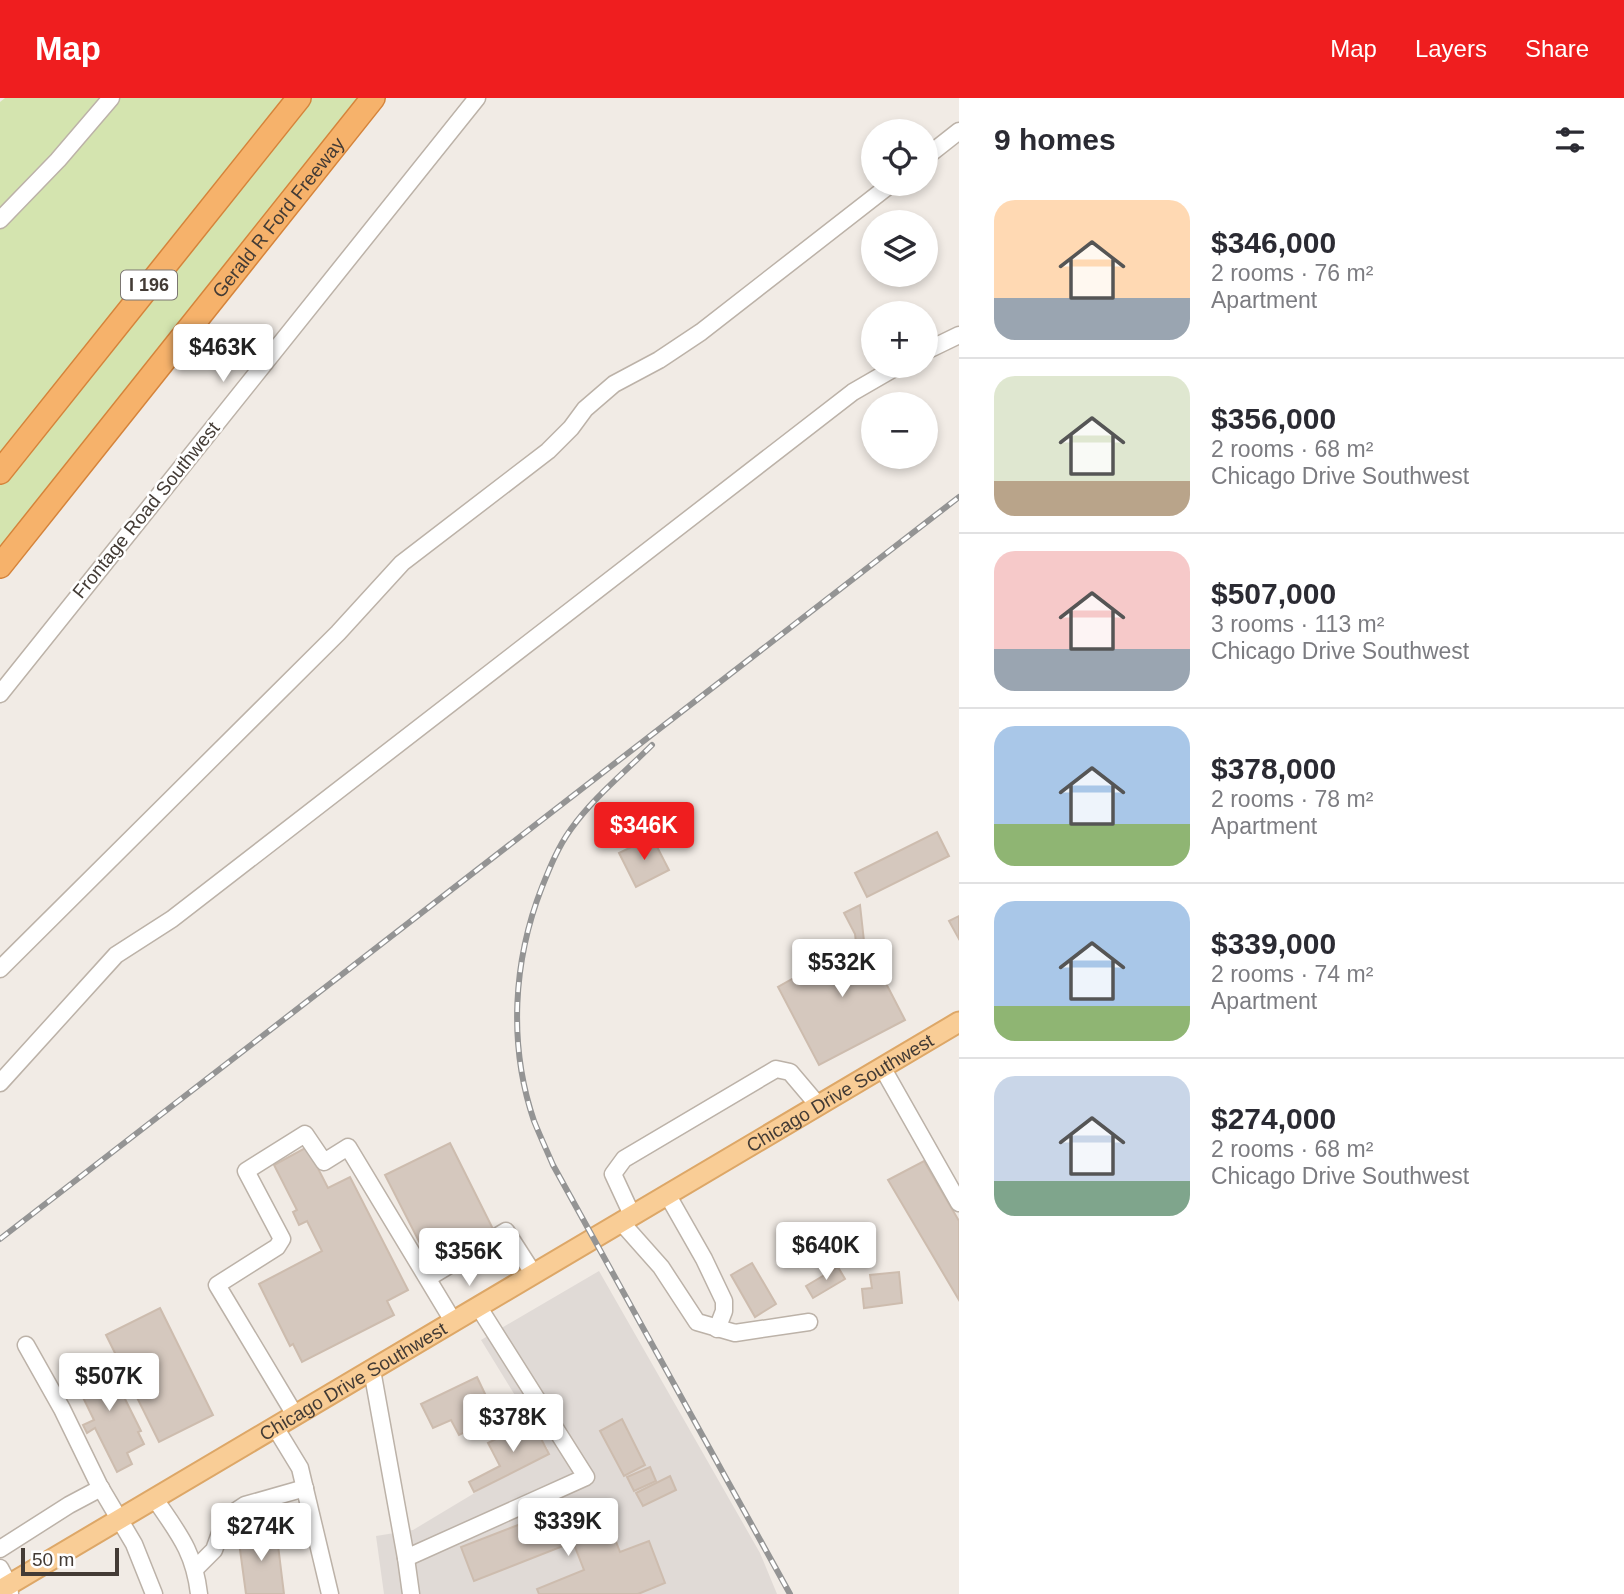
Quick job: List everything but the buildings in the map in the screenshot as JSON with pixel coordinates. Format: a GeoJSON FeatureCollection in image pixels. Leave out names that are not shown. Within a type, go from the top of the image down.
{"type":"FeatureCollection","features":[{"type":"Feature","properties":{"kind":"highway","name":"I 196"},"geometry":{"type":"LineString","coordinates":[[0,472],[299,98]]}},
{"type":"Feature","properties":{"kind":"highway","name":"Gerald R Ford Freeway"},"geometry":{"type":"LineString","coordinates":[[0,566],[373,98]]}},
{"type":"Feature","properties":{"kind":"main road","name":"Chicago Drive Southwest"},"geometry":{"type":"LineString","coordinates":[[5,1584],[155,1499],[959,1021]]}},
{"type":"Feature","properties":{"kind":"street"},"geometry":{"type":"LineString","coordinates":[[0,220],[58,160],[111,98]]}},
{"type":"Feature","properties":{"kind":"street","name":"Frontage Road Southwest"},"geometry":{"type":"LineString","coordinates":[[0,694],[477,98]]}},
{"type":"Feature","properties":{"kind":"street"},"geometry":{"type":"LineString","coordinates":[[938,148],[959,131]]}},
{"type":"Feature","properties":{"kind":"street"},"geometry":{"type":"LineString","coordinates":[[0,969],[338,633],[402,563],[548,451],[585,409],[614,384],[659,360],[701,332],[876,196]]}},
{"type":"Feature","properties":{"kind":"street"},"geometry":{"type":"LineString","coordinates":[[938,345],[959,335]]}},
{"type":"Feature","properties":{"kind":"street"},"geometry":{"type":"LineString","coordinates":[[0,1083],[116,955],[172,919],[853,392],[877,378]]}},
{"type":"Feature","properties":{"kind":"street"},"geometry":{"type":"LineString","coordinates":[[882,1067],[959,1203]]}},
{"type":"Feature","properties":{"kind":"street"},"geometry":{"type":"LineString","coordinates":[[809,1322],[735,1333],[698,1322],[627,1219],[613,1174],[624,1159],[776,1069],[790,1072],[818,1105]]}},
{"type":"Feature","properties":{"kind":"street"},"geometry":{"type":"LineString","coordinates":[[295,1416],[216,1285],[277,1247],[282,1239],[246,1171],[305,1134],[324,1162],[348,1147],[453,1321]]}},
{"type":"Feature","properties":{"kind":"street"},"geometry":{"type":"LineString","coordinates":[[667,1194],[724,1300],[724,1311],[717,1329]]}},
{"type":"Feature","properties":{"kind":"street"},"geometry":{"type":"LineString","coordinates":[[428,1278],[506,1231],[533,1273]]}},
{"type":"Feature","properties":{"kind":"street"},"geometry":{"type":"LineString","coordinates":[[406,1558],[586,1477],[478,1306]]}},
{"type":"Feature","properties":{"kind":"street"},"geometry":{"type":"LineString","coordinates":[[26,1345],[62,1409],[101,1488],[134,1544],[154,1594]]}},
{"type":"Feature","properties":{"kind":"street"},"geometry":{"type":"LineString","coordinates":[[372,1370],[411,1594]]}},
{"type":"Feature","properties":{"kind":"street"},"geometry":{"type":"LineString","coordinates":[[275,1427],[300,1468],[330,1594]]}},
{"type":"Feature","properties":{"kind":"street"},"geometry":{"type":"LineString","coordinates":[[0,1549],[101,1488]]}},
{"type":"Feature","properties":{"kind":"street"},"geometry":{"type":"LineString","coordinates":[[196,1568],[214,1550],[223,1525],[236,1511],[245,1505],[305,1488]]}},
{"type":"Feature","properties":{"kind":"street"},"geometry":{"type":"LineString","coordinates":[[155,1499],[187,1545],[196,1568],[199,1594]]}},
{"type":"Feature","properties":{"kind":"shaded area"},"geometry":{"type":"Polygon","coordinates":[[[599,1271],[760,1553],[777,1594],[384,1594],[376,1536],[413,1530],[548,1449],[481,1340],[599,1271]]]}},
{"type":"Feature","properties":{"kind":"green space"},"geometry":{"type":"Polygon","coordinates":[[[5,98],[373,98],[0,566],[0,102],[5,98]]]}},
{"type":"Feature","properties":{"kind":"railway"},"geometry":{"type":"LineString","coordinates":[[0,1239],[959,497]]}},
{"type":"Feature","properties":{"kind":"railway"},"geometry":{"type":"LineString","coordinates":[[652,745],[580,818],[562,843],[548,872],[532,915],[520,974],[517,1003],[520,1063],[534,1121],[553,1165],[790,1594]]}}]}
